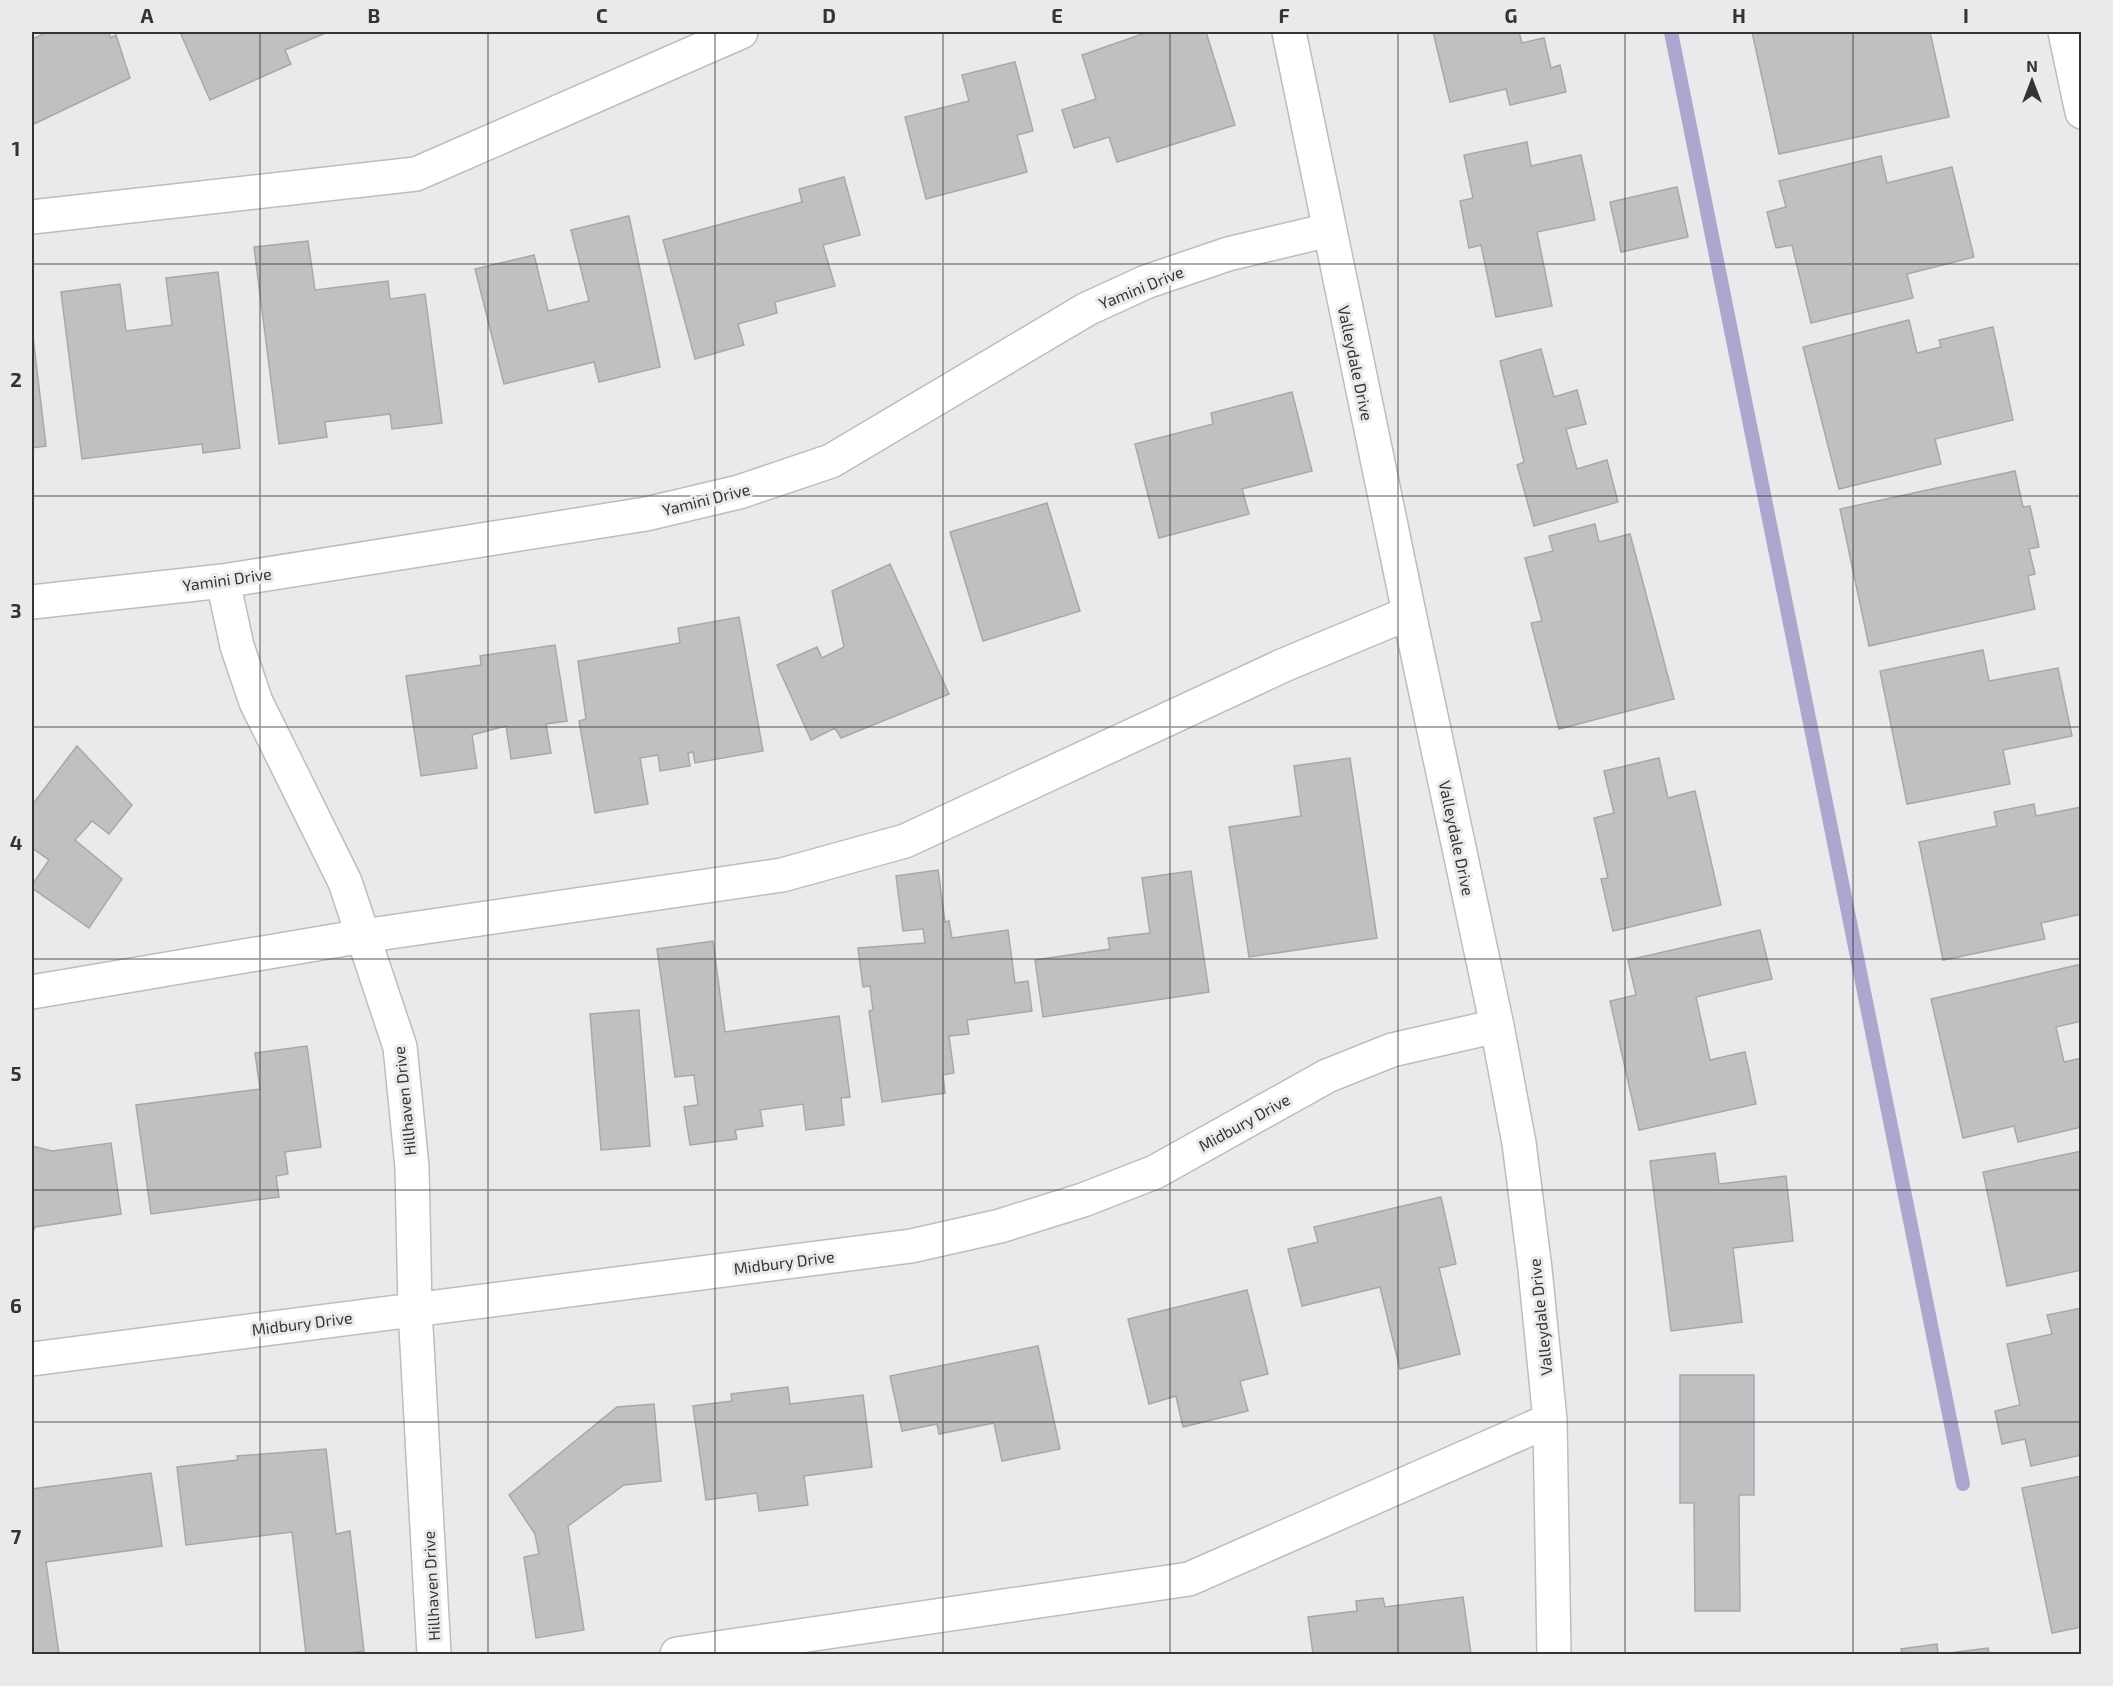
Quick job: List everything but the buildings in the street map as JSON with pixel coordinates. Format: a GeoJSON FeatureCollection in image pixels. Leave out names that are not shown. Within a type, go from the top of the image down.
{"type":"FeatureCollection","features":[{"type":"Feature","properties":{"kind":"street"},"geometry":{"type":"LineString","coordinates":[[32,217],[416,174],[741,32]]}},
{"type":"Feature","properties":{"kind":"street","name":"Valleydale Drive"},"geometry":{"type":"LineString","coordinates":[[1289,32],[1497,1026],[1519,1143],[1535,1269],[1550,1420],[1554,1654]]}},
{"type":"Feature","properties":{"kind":"street"},"geometry":{"type":"LineString","coordinates":[[2065,32],[2081,103]]}},
{"type":"Feature","properties":{"kind":"street","name":"Yamini Drive"},"geometry":{"type":"LineString","coordinates":[[32,602],[223,581],[646,514],[738,492],[831,461],[1086,309],[1146,282],[1228,254],[1329,230]]}},
{"type":"Feature","properties":{"kind":"street","name":"Hillhaven Drive"},"geometry":{"type":"LineString","coordinates":[[223,581],[237,646],[256,702],[345,882],[400,1047],[412,1167],[415,1309],[434,1654]]}},
{"type":"Feature","properties":{"kind":"street"},"geometry":{"type":"LineString","coordinates":[[32,992],[363,936],[782,875],[905,841],[1284,665],[1409,613]]}},
{"type":"Feature","properties":{"kind":"street","name":"Midbury Drive"},"geometry":{"type":"LineString","coordinates":[[32,1359],[911,1246],[1000,1226],[1083,1200],[1155,1172],[1327,1076],[1392,1050],[1497,1026]]}},
{"type":"Feature","properties":{"kind":"street"},"geometry":{"type":"LineString","coordinates":[[677,1654],[1190,1579],[1550,1420]]}},
{"type":"Feature","properties":{"kind":"waterway"},"geometry":{"type":"LineString","coordinates":[[1671,32],[1963,1484]]}}]}
